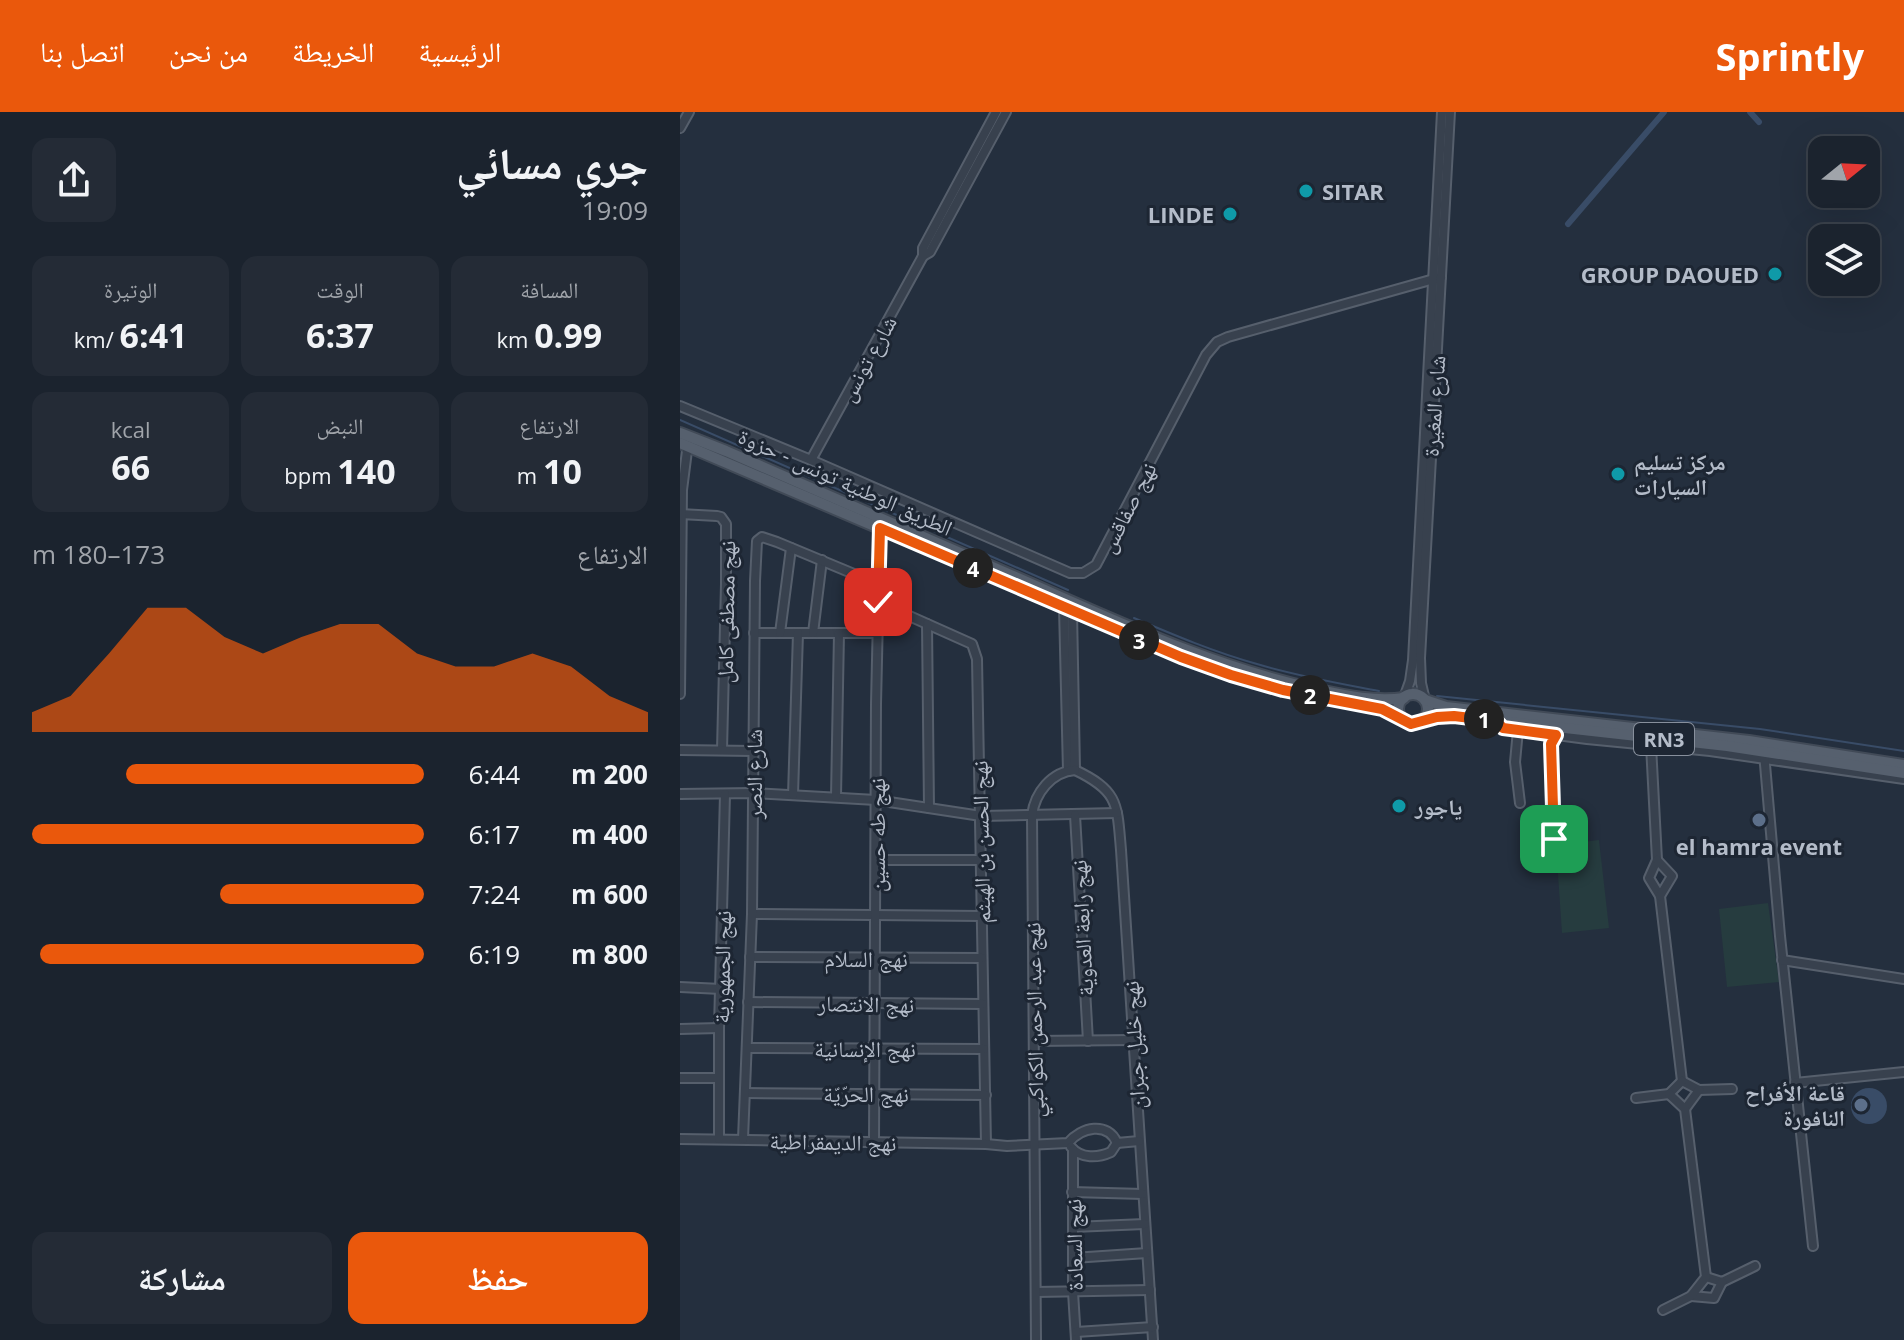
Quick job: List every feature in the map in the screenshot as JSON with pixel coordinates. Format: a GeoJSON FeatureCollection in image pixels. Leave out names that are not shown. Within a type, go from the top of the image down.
{"type":"FeatureCollection","features":[{"type":"Feature","properties":{"kind":"main road","name":"الطريق الوطنية تونس - حزوة"},"geometry":{"type":"LineString","coordinates":[[684,440],[726,451],[1118,622],[1257,675],[1363,698],[1404,698]]}},
{"type":"Feature","properties":{"kind":"main road","name":"الطريق الوطنية تونس - حزوة"},"geometry":{"type":"LineString","coordinates":[[684,440],[1181,657],[1283,690],[1382,709],[1401,717]]}},
{"type":"Feature","properties":{"kind":"main road","name":"RN3"},"geometry":{"type":"LineString","coordinates":[[1404,698],[1415,695],[1446,707],[1749,741],[1904,765]]}},
{"type":"Feature","properties":{"kind":"main road"},"geometry":{"type":"LineString","coordinates":[[1401,717],[1399,705],[1404,698]]}},
{"type":"Feature","properties":{"kind":"main road"},"geometry":{"type":"LineString","coordinates":[[1423,721],[1428,711],[1425,700]]}},
{"type":"Feature","properties":{"kind":"main road","name":"RN3"},"geometry":{"type":"LineString","coordinates":[[1401,717],[1411,724],[1454,716],[1727,746],[1764,756],[1904,773]]}},
{"type":"Feature","properties":{"kind":"street"},"geometry":{"type":"LineString","coordinates":[[680,128],[689,112]]}},
{"type":"Feature","properties":{"kind":"street","name":"شارع تونس"},"geometry":{"type":"LineString","coordinates":[[925,252],[996,112]]}},
{"type":"Feature","properties":{"kind":"street","name":"شارع تونس"},"geometry":{"type":"LineString","coordinates":[[811,460],[1006,112]]}},
{"type":"Feature","properties":{"kind":"street","name":"شارع المغيرة"},"geometry":{"type":"LineString","coordinates":[[1425,700],[1420,658],[1442,112]]}},
{"type":"Feature","properties":{"kind":"street","name":"شارع المغيرة"},"geometry":{"type":"LineString","coordinates":[[1404,698],[1413,660],[1450,112]]}},
{"type":"Feature","properties":{"kind":"street","name":"نهج صفاقس"},"geometry":{"type":"LineString","coordinates":[[680,406],[1070,573],[1083,573],[1096,565],[1206,355],[1217,342],[1437,277]]}},
{"type":"Feature","properties":{"kind":"street"},"geometry":{"type":"LineString","coordinates":[[680,694],[684,440]]}},
{"type":"Feature","properties":{"kind":"street","name":"نهج مصطفى كامل"},"geometry":{"type":"LineString","coordinates":[[681,514],[717,516],[726,524],[722,750]]}},
{"type":"Feature","properties":{"kind":"street","name":"نهج طه حسين"},"geometry":{"type":"LineString","coordinates":[[874,1142],[880,528]]}},
{"type":"Feature","properties":{"kind":"street","name":"شارع النصر"},"geometry":{"type":"LineString","coordinates":[[743,1139],[752,914],[757,541],[762,537],[878,584]]}},
{"type":"Feature","properties":{"kind":"street"},"geometry":{"type":"LineString","coordinates":[[780,633],[791,548]]}},
{"type":"Feature","properties":{"kind":"street"},"geometry":{"type":"LineString","coordinates":[[813,633],[822,560]]}},
{"type":"Feature","properties":{"kind":"street","name":"نهج الحسن بن الهيثم"},"geometry":{"type":"LineString","coordinates":[[878,602],[972,644],[977,659],[986,1144]]}},
{"type":"Feature","properties":{"kind":"street"},"geometry":{"type":"LineString","coordinates":[[1032,815],[1033,802],[1038,793],[1055,778],[1072,770],[1068,609]]}},
{"type":"Feature","properties":{"kind":"street"},"geometry":{"type":"LineString","coordinates":[[927,624],[929,808]]}},
{"type":"Feature","properties":{"kind":"street"},"geometry":{"type":"LineString","coordinates":[[754,633],[877,633]]}},
{"type":"Feature","properties":{"kind":"street"},"geometry":{"type":"LineString","coordinates":[[793,795],[798,633]]}},
{"type":"Feature","properties":{"kind":"street"},"geometry":{"type":"LineString","coordinates":[[836,797],[839,633]]}},
{"type":"Feature","properties":{"kind":"street"},"geometry":{"type":"LineString","coordinates":[[1496,721],[1503,728],[1764,756],[1904,779]]}},
{"type":"Feature","properties":{"kind":"street"},"geometry":{"type":"LineString","coordinates":[[1518,730],[1515,762],[1520,803]]}},
{"type":"Feature","properties":{"kind":"street"},"geometry":{"type":"LineString","coordinates":[[1554,839],[1551,744],[1556,735]]}},
{"type":"Feature","properties":{"kind":"street"},"geometry":{"type":"LineString","coordinates":[[1651,745],[1657,860],[1649,878],[1660,896],[1682,1081]]}},
{"type":"Feature","properties":{"kind":"street"},"geometry":{"type":"LineString","coordinates":[[680,750],[753,751]]}},
{"type":"Feature","properties":{"kind":"street"},"geometry":{"type":"LineString","coordinates":[[1764,756],[1813,1246]]}},
{"type":"Feature","properties":{"kind":"street","name":"نهج خليل جبران"},"geometry":{"type":"LineString","coordinates":[[1072,770],[1108,790],[1117,813],[1153,1340]]}},
{"type":"Feature","properties":{"kind":"street"},"geometry":{"type":"LineString","coordinates":[[680,794],[753,793],[836,797],[981,816],[1117,813]]}},
{"type":"Feature","properties":{"kind":"street","name":"نهج الجمهورية"},"geometry":{"type":"LineString","coordinates":[[719,1139],[725,794]]}},
{"type":"Feature","properties":{"kind":"street","name":"نهج عبد الرحمن الكواكبي"},"geometry":{"type":"LineString","coordinates":[[1032,815],[1036,1340]]}},
{"type":"Feature","properties":{"kind":"street","name":"نهج رابعة العدوية"},"geometry":{"type":"LineString","coordinates":[[1075,815],[1088,1041]]}},
{"type":"Feature","properties":{"kind":"street"},"geometry":{"type":"LineString","coordinates":[[876,860],[981,860]]}},
{"type":"Feature","properties":{"kind":"street"},"geometry":{"type":"LineString","coordinates":[[1657,860],[1672,876],[1660,896]]}},
{"type":"Feature","properties":{"kind":"street"},"geometry":{"type":"LineString","coordinates":[[752,914],[982,916]]}},
{"type":"Feature","properties":{"kind":"street","name":"نهج السلام"},"geometry":{"type":"LineString","coordinates":[[750,957],[982,958]]}},
{"type":"Feature","properties":{"kind":"street"},"geometry":{"type":"LineString","coordinates":[[1782,960],[1904,979]]}},
{"type":"Feature","properties":{"kind":"street"},"geometry":{"type":"LineString","coordinates":[[680,987],[721,989]]}},
{"type":"Feature","properties":{"kind":"street","name":"نهج الانتصار"},"geometry":{"type":"LineString","coordinates":[[748,1002],[983,1004]]}},
{"type":"Feature","properties":{"kind":"street"},"geometry":{"type":"LineString","coordinates":[[680,1029],[719,1028]]}},
{"type":"Feature","properties":{"kind":"street"},"geometry":{"type":"LineString","coordinates":[[1035,1041],[1133,1040]]}},
{"type":"Feature","properties":{"kind":"street","name":"نهج الإنسانية"},"geometry":{"type":"LineString","coordinates":[[747,1048],[984,1049]]}},
{"type":"Feature","properties":{"kind":"street"},"geometry":{"type":"LineString","coordinates":[[1795,1083],[1904,1072]]}},
{"type":"Feature","properties":{"kind":"street"},"geometry":{"type":"LineString","coordinates":[[680,1078],[719,1078]]}},
{"type":"Feature","properties":{"kind":"street"},"geometry":{"type":"LineString","coordinates":[[1682,1081],[1699,1090],[1732,1089]]}},
{"type":"Feature","properties":{"kind":"street"},"geometry":{"type":"LineString","coordinates":[[1636,1098],[1669,1094],[1682,1081]]}},
{"type":"Feature","properties":{"kind":"street"},"geometry":{"type":"LineString","coordinates":[[1685,1109],[1699,1090]]}},
{"type":"Feature","properties":{"kind":"street","name":"نهج الحرّيّة"},"geometry":{"type":"LineString","coordinates":[[745,1093],[986,1095]]}},
{"type":"Feature","properties":{"kind":"street"},"geometry":{"type":"LineString","coordinates":[[1663,1310],[1691,1296],[1706,1277],[1685,1109],[1669,1094]]}},
{"type":"Feature","properties":{"kind":"street"},"geometry":{"type":"LineString","coordinates":[[1071,1146],[1080,1132],[1095,1128],[1110,1133],[1117,1143],[1139,1141]]}},
{"type":"Feature","properties":{"kind":"street","name":"نهج الديمقراطية"},"geometry":{"type":"LineString","coordinates":[[680,1139],[1007,1146],[1034,1143],[1071,1146],[1085,1155],[1105,1155],[1117,1143]]}},
{"type":"Feature","properties":{"kind":"street","name":"نهج السعادة"},"geometry":{"type":"LineString","coordinates":[[1071,1146],[1076,1336]]}},
{"type":"Feature","properties":{"kind":"street"},"geometry":{"type":"LineString","coordinates":[[1072,1192],[1143,1194]]}},
{"type":"Feature","properties":{"kind":"street"},"geometry":{"type":"LineString","coordinates":[[1073,1227],[1145,1224]]}},
{"type":"Feature","properties":{"kind":"street"},"geometry":{"type":"LineString","coordinates":[[1073,1258],[1147,1253]]}},
{"type":"Feature","properties":{"kind":"street"},"geometry":{"type":"LineString","coordinates":[[1691,1296],[1714,1298],[1722,1282],[1755,1266]]}},
{"type":"Feature","properties":{"kind":"street"},"geometry":{"type":"LineString","coordinates":[[1706,1277],[1722,1282]]}},
{"type":"Feature","properties":{"kind":"street"},"geometry":{"type":"LineString","coordinates":[[1036,1292],[1150,1290]]}},
{"type":"Feature","properties":{"kind":"street"},"geometry":{"type":"LineString","coordinates":[[1076,1336],[1114,1335],[1153,1327]]}},
{"type":"Feature","properties":{"kind":"green space"},"geometry":{"type":"Polygon","coordinates":[[[1599,840],[1609,928],[1562,933],[1556,845],[1599,840]]]}},
{"type":"Feature","properties":{"kind":"green space"},"geometry":{"type":"Polygon","coordinates":[[[1768,903],[1779,982],[1727,987],[1719,909],[1768,903]]]}},
{"type":"Feature","properties":{"kind":"water"},"geometry":{"type":"Polygon","coordinates":[[[1869,1088],[1881,1094],[1887,1106],[1881,1118],[1869,1124],[1857,1118],[1851,1106],[1857,1094],[1869,1088]]]}},
{"type":"Feature","properties":{"kind":"waterway"},"geometry":{"type":"LineString","coordinates":[[1568,224],[1664,112]]}},
{"type":"Feature","properties":{"kind":"waterway"},"geometry":{"type":"LineString","coordinates":[[1750,112],[1759,122]]}},
{"type":"Feature","properties":{"kind":"waterway"},"geometry":{"type":"LineString","coordinates":[[680,420],[1068,590]]}},
{"type":"Feature","properties":{"kind":"waterway"},"geometry":{"type":"LineString","coordinates":[[1134,618],[1241,659],[1302,676],[1379,691]]}},
{"type":"Feature","properties":{"kind":"waterway"},"geometry":{"type":"LineString","coordinates":[[1437,696],[1760,729],[1904,751]]}},
{"type":"Feature","properties":{"kind":"place","name":"SITAR"},"geometry":{"type":"Point","coordinates":[1306,191]}},
{"type":"Feature","properties":{"kind":"place","name":"LINDE"},"geometry":{"type":"Point","coordinates":[1230,214]}},
{"type":"Feature","properties":{"kind":"place","name":"GROUP DAOUED"},"geometry":{"type":"Point","coordinates":[1775,274]}},
{"type":"Feature","properties":{"kind":"place","name":"مركز تسليم السيارات"},"geometry":{"type":"Point","coordinates":[1618,474]}},
{"type":"Feature","properties":{"kind":"place","name":"ياجور"},"geometry":{"type":"Point","coordinates":[1399,806]}},
{"type":"Feature","properties":{"kind":"place","name":"el hamra event"},"geometry":{"type":"Point","coordinates":[1759,820]}},
{"type":"Feature","properties":{"kind":"place","name":"قاعة الأفراح النافورة"},"geometry":{"type":"Point","coordinates":[1861,1105]}},
{"type":"Feature","properties":{"kind":"route"},"geometry":{"type":"LineString","coordinates":[[878,602],[880,528],[1130,636],[1231,675],[1283,690],[1382,709],[1411,724],[1454,716],[1496,721],[1503,728],[1556,735],[1551,744],[1554,839]]}}]}
